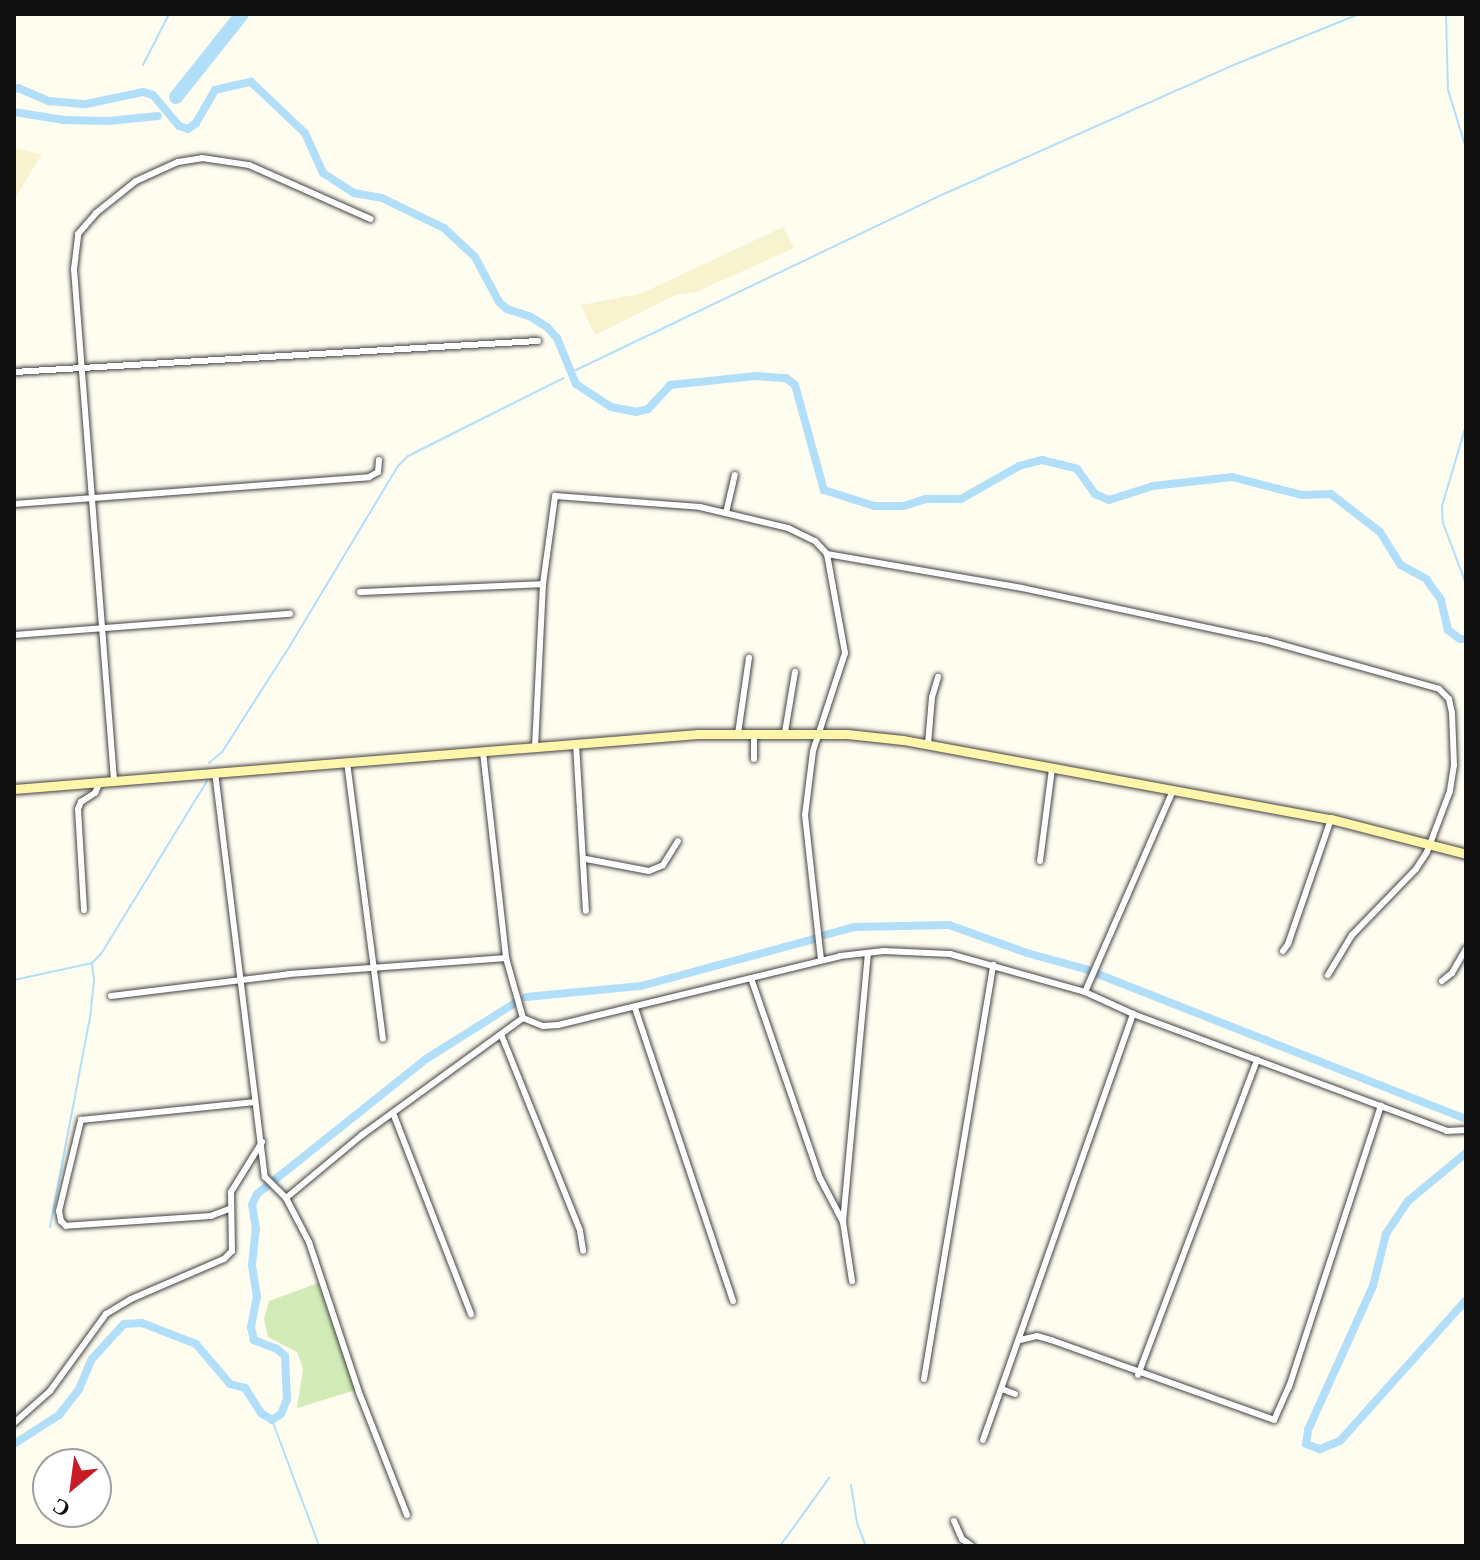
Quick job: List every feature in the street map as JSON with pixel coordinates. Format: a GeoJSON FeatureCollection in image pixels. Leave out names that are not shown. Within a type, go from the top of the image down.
{"type":"FeatureCollection","features":[{"type":"Feature","properties":{"kind":"main road"},"geometry":{"type":"LineString","coordinates":[[14,789],[576,744],[738,734],[819,733],[876,736],[928,744],[1331,819],[1466,854]]}},
{"type":"Feature","properties":{"kind":"street"},"geometry":{"type":"LineString","coordinates":[[114,780],[75,242],[96,213],[136,181],[178,162],[225,160],[249,165],[371,219]]}},
{"type":"Feature","properties":{"kind":"street"},"geometry":{"type":"LineString","coordinates":[[14,372],[538,341]]}},
{"type":"Feature","properties":{"kind":"street"},"geometry":{"type":"LineString","coordinates":[[14,504],[369,477],[378,472],[379,460]]}},
{"type":"Feature","properties":{"kind":"street"},"geometry":{"type":"LineString","coordinates":[[726,513],[735,475]]}},
{"type":"Feature","properties":{"kind":"street"},"geometry":{"type":"LineString","coordinates":[[535,747],[543,584],[552,501],[557,495],[629,499],[726,513],[788,528],[815,541],[827,554],[845,653],[811,765],[805,831],[821,959]]}},
{"type":"Feature","properties":{"kind":"street"},"geometry":{"type":"LineString","coordinates":[[827,554],[1022,588],[1265,640],[1431,684],[1446,695],[1451,704],[1454,765],[1450,791],[1429,846],[1416,869],[1352,935],[1328,975]]}},
{"type":"Feature","properties":{"kind":"street"},"geometry":{"type":"LineString","coordinates":[[360,592],[543,584]]}},
{"type":"Feature","properties":{"kind":"street"},"geometry":{"type":"LineString","coordinates":[[14,635],[290,614]]}},
{"type":"Feature","properties":{"kind":"street"},"geometry":{"type":"LineString","coordinates":[[738,734],[749,658]]}},
{"type":"Feature","properties":{"kind":"street"},"geometry":{"type":"LineString","coordinates":[[785,732],[795,672]]}},
{"type":"Feature","properties":{"kind":"street"},"geometry":{"type":"LineString","coordinates":[[928,744],[932,697],[938,677]]}},
{"type":"Feature","properties":{"kind":"street"},"geometry":{"type":"LineString","coordinates":[[754,734],[754,759]]}},
{"type":"Feature","properties":{"kind":"street"},"geometry":{"type":"LineString","coordinates":[[576,744],[586,859],[586,911]]}},
{"type":"Feature","properties":{"kind":"street"},"geometry":{"type":"LineString","coordinates":[[483,752],[506,958],[523,1018]]}},
{"type":"Feature","properties":{"kind":"street"},"geometry":{"type":"LineString","coordinates":[[347,762],[383,1039]]}},
{"type":"Feature","properties":{"kind":"street"},"geometry":{"type":"LineString","coordinates":[[1040,861],[1052,769]]}},
{"type":"Feature","properties":{"kind":"street"},"geometry":{"type":"LineString","coordinates":[[215,772],[266,1180],[286,1198],[309,1242],[342,1344],[407,1515]]}},
{"type":"Feature","properties":{"kind":"street"},"geometry":{"type":"LineString","coordinates":[[84,910],[78,809],[95,793],[100,782]]}},
{"type":"Feature","properties":{"kind":"street"},"geometry":{"type":"LineString","coordinates":[[1085,992],[1173,791]]}},
{"type":"Feature","properties":{"kind":"street"},"geometry":{"type":"LineString","coordinates":[[1283,951],[1331,819]]}},
{"type":"Feature","properties":{"kind":"street"},"geometry":{"type":"LineString","coordinates":[[586,859],[649,871],[663,865],[678,841]]}},
{"type":"Feature","properties":{"kind":"street"},"geometry":{"type":"LineString","coordinates":[[1442,981],[1452,973],[1466,949]]}},
{"type":"Feature","properties":{"kind":"street"},"geometry":{"type":"LineString","coordinates":[[523,1018],[546,1026],[635,1008],[821,959],[868,953],[931,952],[993,965],[1085,992],[1133,1014],[1447,1131],[1466,1130]]}},
{"type":"Feature","properties":{"kind":"street"},"geometry":{"type":"LineString","coordinates":[[852,1281],[843,1222],[854,1133],[868,953]]}},
{"type":"Feature","properties":{"kind":"street"},"geometry":{"type":"LineString","coordinates":[[111,996],[240,980],[506,958]]}},
{"type":"Feature","properties":{"kind":"street"},"geometry":{"type":"LineString","coordinates":[[924,1379],[993,965]]}},
{"type":"Feature","properties":{"kind":"street"},"geometry":{"type":"LineString","coordinates":[[751,978],[820,1178],[843,1222]]}},
{"type":"Feature","properties":{"kind":"street"},"geometry":{"type":"LineString","coordinates":[[635,1008],[733,1301]]}},
{"type":"Feature","properties":{"kind":"street"},"geometry":{"type":"LineString","coordinates":[[983,1440],[1133,1014]]}},
{"type":"Feature","properties":{"kind":"street"},"geometry":{"type":"LineString","coordinates":[[286,1198],[393,1113],[523,1018]]}},
{"type":"Feature","properties":{"kind":"street"},"geometry":{"type":"LineString","coordinates":[[501,1034],[580,1231],[583,1251]]}},
{"type":"Feature","properties":{"kind":"street"},"geometry":{"type":"LineString","coordinates":[[1139,1373],[1257,1060]]}},
{"type":"Feature","properties":{"kind":"street"},"geometry":{"type":"LineString","coordinates":[[229,1209],[211,1216],[66,1226],[61,1221],[59,1211],[81,1120],[255,1102]]}},
{"type":"Feature","properties":{"kind":"street"},"geometry":{"type":"LineString","coordinates":[[1020,1340],[1037,1336],[1274,1420],[1289,1387],[1381,1106]]}},
{"type":"Feature","properties":{"kind":"street"},"geometry":{"type":"LineString","coordinates":[[393,1113],[471,1314]]}},
{"type":"Feature","properties":{"kind":"street"},"geometry":{"type":"LineString","coordinates":[[14,1423],[50,1391],[106,1314],[228,1255],[234,1240],[229,1209],[231,1192],[262,1142]]}},
{"type":"Feature","properties":{"kind":"street"},"geometry":{"type":"LineString","coordinates":[[1002,1389],[1015,1394]]}},
{"type":"Feature","properties":{"kind":"street"},"geometry":{"type":"LineString","coordinates":[[954,1521],[962,1539],[972,1546]]}},
{"type":"Feature","properties":{"kind":"shaded area"},"geometry":{"type":"Polygon","coordinates":[[[14,148],[42,154],[14,200],[14,148]]]}},
{"type":"Feature","properties":{"kind":"shaded area"},"geometry":{"type":"Polygon","coordinates":[[[783,227],[794,248],[696,292],[676,295],[595,335],[581,305],[640,294],[783,227]]]}},
{"type":"Feature","properties":{"kind":"green space"},"geometry":{"type":"Polygon","coordinates":[[[318,1283],[356,1390],[297,1408],[303,1369],[297,1352],[268,1337],[264,1319],[269,1301],[318,1283]]]}},
{"type":"Feature","properties":{"kind":"waterway"},"geometry":{"type":"LineString","coordinates":[[143,65],[169,14]]}},
{"type":"Feature","properties":{"kind":"waterway"},"geometry":{"type":"LineString","coordinates":[[176,97],[242,14]]}},
{"type":"Feature","properties":{"kind":"waterway"},"geometry":{"type":"LineString","coordinates":[[576,370],[946,193],[1236,64],[1359,14]]}},
{"type":"Feature","properties":{"kind":"waterway"},"geometry":{"type":"LineString","coordinates":[[1446,14],[1448,90],[1466,148]]}},
{"type":"Feature","properties":{"kind":"waterway"},"geometry":{"type":"LineString","coordinates":[[14,89],[49,101],[86,104],[143,92],[153,95],[179,126],[188,129],[196,123],[215,90],[251,82],[305,133],[323,173],[354,193],[382,198],[444,228],[475,257],[499,302],[507,309],[531,317],[547,327],[557,338],[576,384],[611,407],[636,412],[648,409],[670,385],[755,376],[786,378],[795,385],[824,490],[874,506],[904,506],[926,499],[961,499],[1019,466],[1042,460],[1077,469],[1095,494],[1109,500],[1153,486],[1232,477],[1302,495],[1331,494],[1380,532],[1401,565],[1426,579],[1441,600],[1448,630],[1460,639],[1466,639]]}},
{"type":"Feature","properties":{"kind":"waterway"},"geometry":{"type":"LineString","coordinates":[[14,112],[64,120],[108,121],[158,116]]}},
{"type":"Feature","properties":{"kind":"waterway"},"geometry":{"type":"LineString","coordinates":[[209,763],[222,752],[291,644],[398,466],[408,456],[564,378]]}},
{"type":"Feature","properties":{"kind":"waterway"},"geometry":{"type":"LineString","coordinates":[[1466,425],[1442,506],[1443,523],[1466,584]]}},
{"type":"Feature","properties":{"kind":"waterway"},"geometry":{"type":"LineString","coordinates":[[14,980],[92,963],[101,954],[207,781]]}},
{"type":"Feature","properties":{"kind":"waterway"},"geometry":{"type":"LineString","coordinates":[[825,935],[855,927],[949,925],[1027,953],[1085,969],[1466,1119]]}},
{"type":"Feature","properties":{"kind":"waterway"},"geometry":{"type":"LineString","coordinates":[[526,997],[641,986],[814,939]]}},
{"type":"Feature","properties":{"kind":"waterway"},"geometry":{"type":"LineString","coordinates":[[50,1227],[90,1018],[94,980],[92,964]]}},
{"type":"Feature","properties":{"kind":"waterway"},"geometry":{"type":"LineString","coordinates":[[14,1444],[59,1415],[79,1389],[92,1359],[124,1324],[142,1323],[196,1344],[230,1384],[245,1388],[261,1413],[272,1420],[281,1414],[287,1399],[285,1356],[277,1349],[254,1340],[251,1327],[257,1297],[252,1265],[256,1229],[252,1205],[257,1194],[426,1059],[518,1001]]}},
{"type":"Feature","properties":{"kind":"waterway"},"geometry":{"type":"LineString","coordinates":[[1466,1153],[1408,1201],[1386,1234],[1373,1286],[1308,1430],[1306,1444],[1320,1449],[1340,1441],[1466,1300]]}},
{"type":"Feature","properties":{"kind":"waterway"},"geometry":{"type":"LineString","coordinates":[[272,1420],[319,1546]]}},
{"type":"Feature","properties":{"kind":"waterway"},"geometry":{"type":"LineString","coordinates":[[780,1546],[829,1478]]}},
{"type":"Feature","properties":{"kind":"waterway"},"geometry":{"type":"LineString","coordinates":[[851,1485],[857,1523],[866,1546]]}}]}
